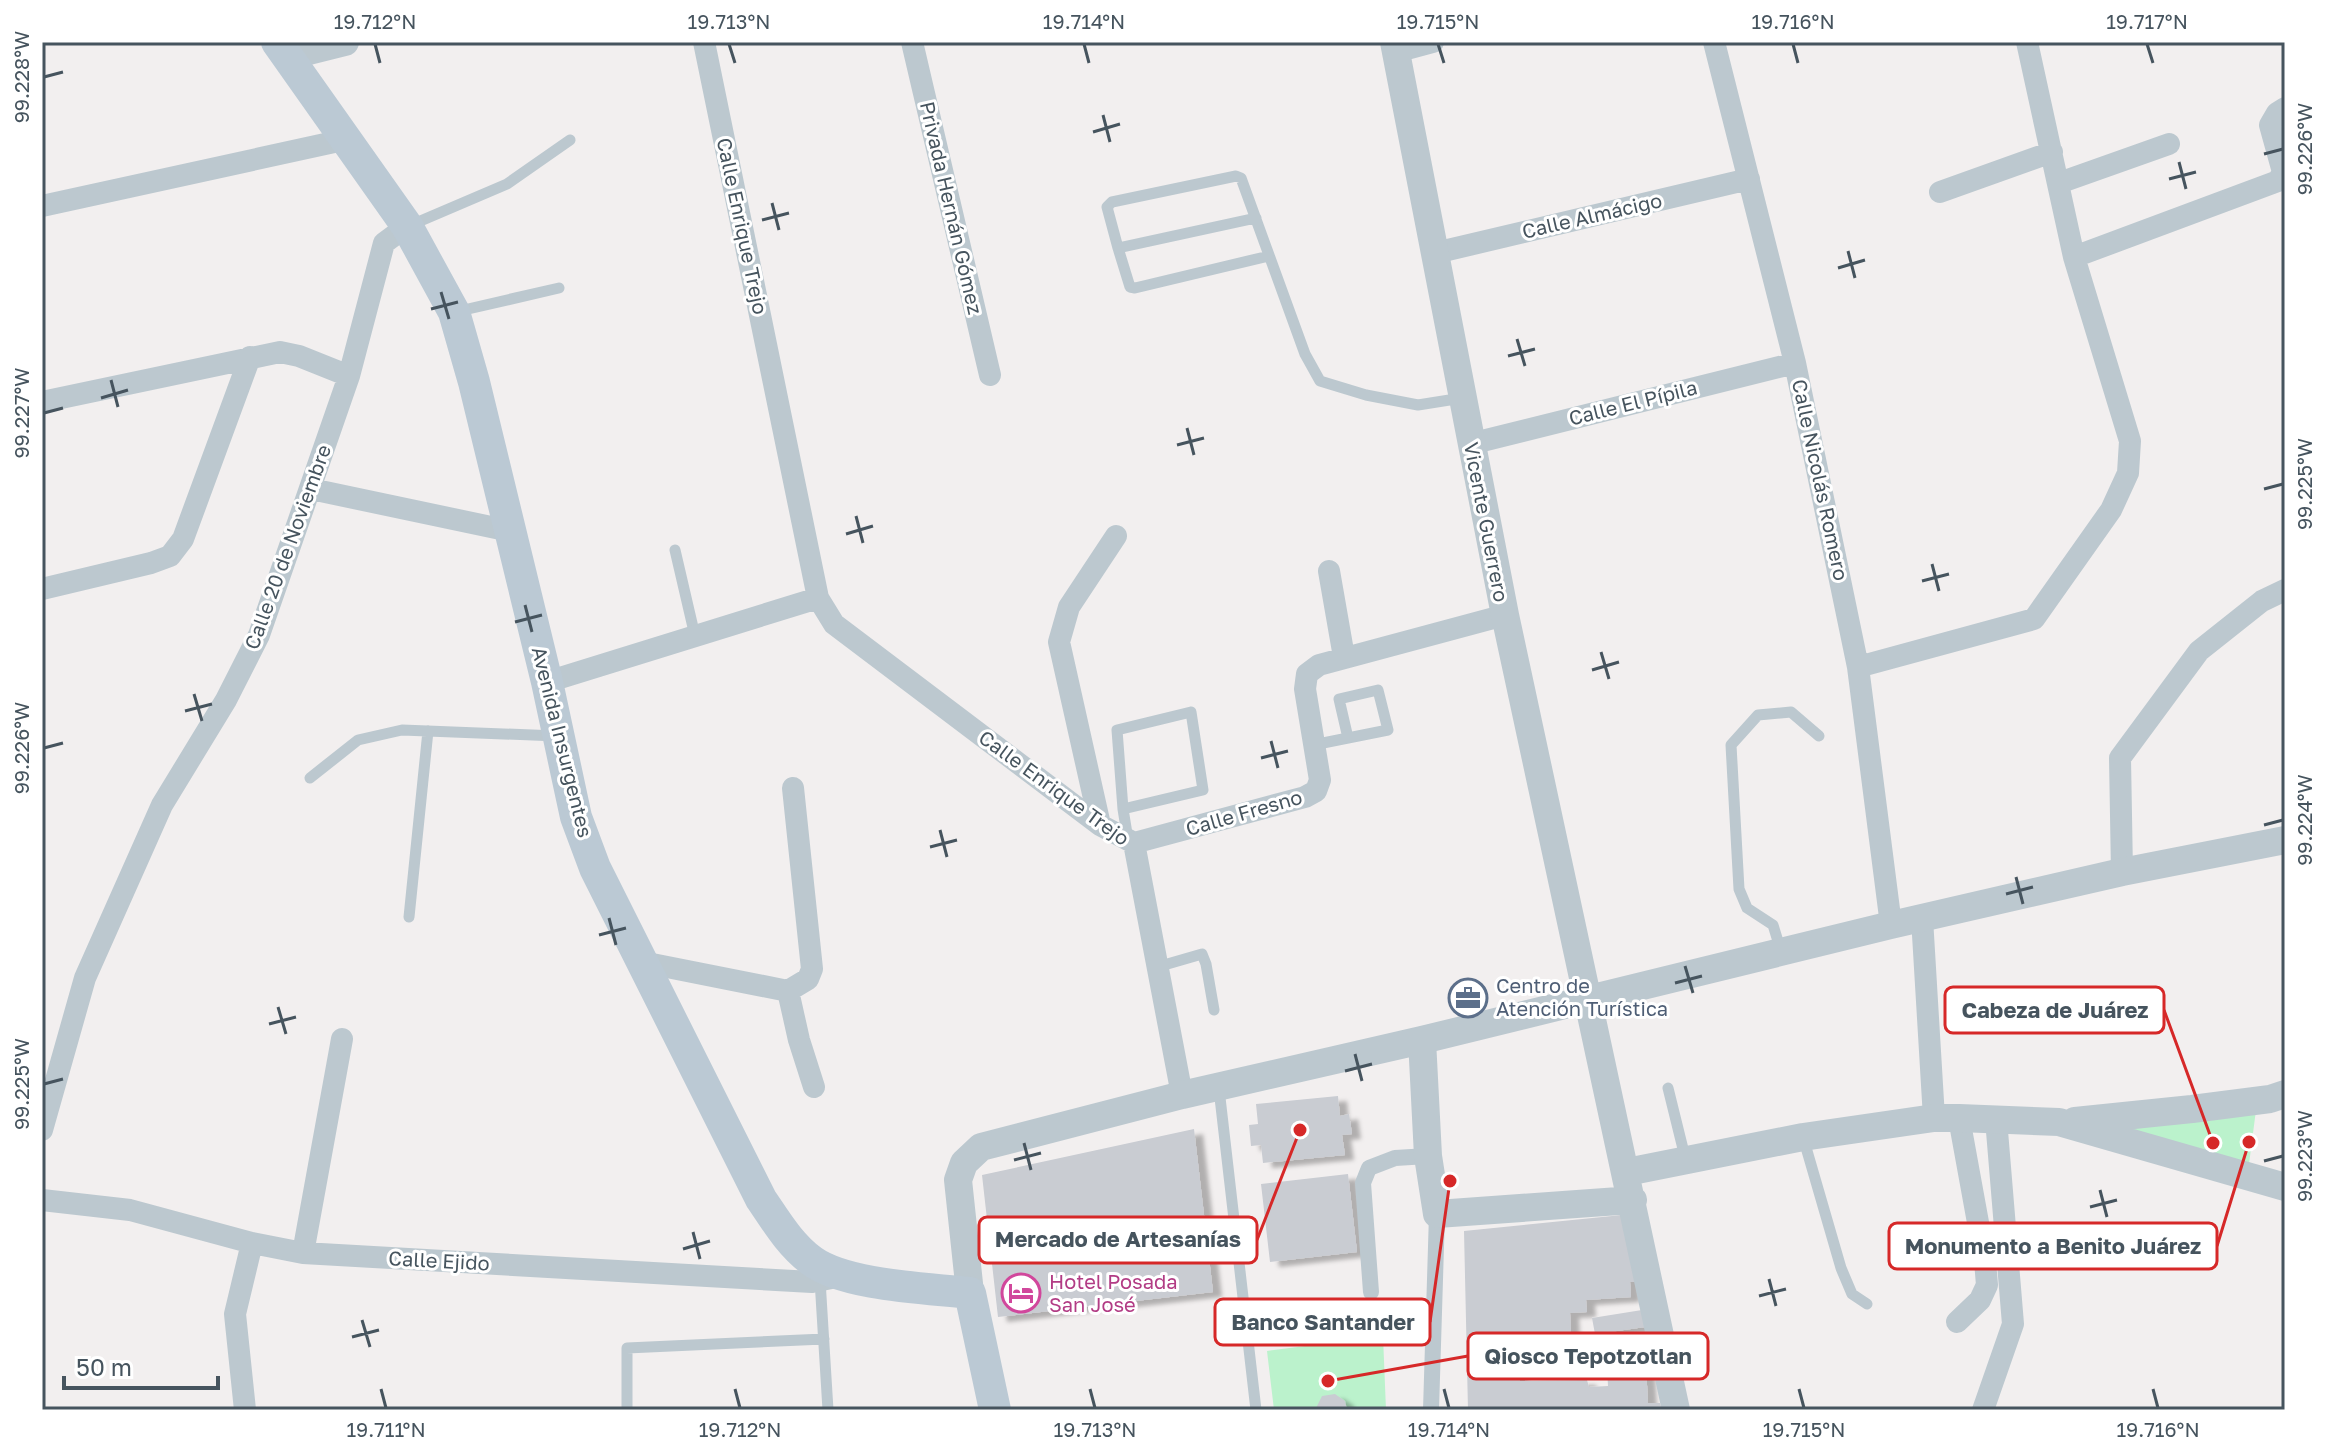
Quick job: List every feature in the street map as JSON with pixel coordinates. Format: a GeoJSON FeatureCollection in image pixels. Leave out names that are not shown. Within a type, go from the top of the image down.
{"type":"FeatureCollection","features":[{"type":"Feature","properties":{"kind":"main road","name":"Avenida Insurgentes"},"geometry":{"type":"LineString","coordinates":[[283,49],[407,226],[454,312],[474,382],[581,830],[595,868],[761,1199],[786,1236],[831,1278],[970,1293]]}},
{"type":"Feature","properties":{"kind":"main road"},"geometry":{"type":"LineString","coordinates":[[970,1293],[995,1410]]}},
{"type":"Feature","properties":{"kind":"street"},"geometry":{"type":"LineString","coordinates":[[283,49],[345,42]]}},
{"type":"Feature","properties":{"kind":"street","name":"Calle Enrique Trejo"},"geometry":{"type":"LineString","coordinates":[[704,42],[818,598],[834,624],[1100,825],[1131,842],[1182,1095]]}},
{"type":"Feature","properties":{"kind":"street","name":"Privada Hernán Gómez"},"geometry":{"type":"LineString","coordinates":[[912,42],[990,375]]}},
{"type":"Feature","properties":{"kind":"street"},"geometry":{"type":"LineString","coordinates":[[1395,47],[1433,42]]}},
{"type":"Feature","properties":{"kind":"street","name":"Calle Nicolás Romero"},"geometry":{"type":"LineString","coordinates":[[1714,42],[1795,363],[1858,667],[1891,925]]}},
{"type":"Feature","properties":{"kind":"street"},"geometry":{"type":"LineString","coordinates":[[1858,667],[2034,619],[2111,510],[2128,473],[2130,441],[2074,257],[2027,42]]}},
{"type":"Feature","properties":{"kind":"street","name":"Vicente Guerrero"},"geometry":{"type":"LineString","coordinates":[[1395,47],[1505,615],[1676,1410]]}},
{"type":"Feature","properties":{"kind":"street"},"geometry":{"type":"LineString","coordinates":[[2074,257],[2278,181],[2283,172],[2270,125],[2277,113],[2285,108]]}},
{"type":"Feature","properties":{"kind":"street"},"geometry":{"type":"LineString","coordinates":[[42,206],[348,139]]}},
{"type":"Feature","properties":{"kind":"street"},"geometry":{"type":"LineString","coordinates":[[2059,183],[2169,144]]}},
{"type":"Feature","properties":{"kind":"street"},"geometry":{"type":"LineString","coordinates":[[1940,192],[2052,152]]}},
{"type":"Feature","properties":{"kind":"street","name":"Calle Almácigo"},"geometry":{"type":"LineString","coordinates":[[1435,253],[1749,179]]}},
{"type":"Feature","properties":{"kind":"street","name":"Calle 20 de Noviembre"},"geometry":{"type":"LineString","coordinates":[[42,1130],[85,978],[162,805],[226,700],[259,635],[349,376],[384,243],[407,226]]}},
{"type":"Feature","properties":{"kind":"street"},"geometry":{"type":"LineString","coordinates":[[42,402],[280,352],[299,356],[349,376]]}},
{"type":"Feature","properties":{"kind":"street"},"geometry":{"type":"LineString","coordinates":[[42,589],[170,556],[183,539],[250,357]]}},
{"type":"Feature","properties":{"kind":"street","name":"Calle El Pípila"},"geometry":{"type":"LineString","coordinates":[[1470,444],[1795,363]]}},
{"type":"Feature","properties":{"kind":"street"},"geometry":{"type":"LineString","coordinates":[[311,489],[510,531]]}},
{"type":"Feature","properties":{"kind":"street"},"geometry":{"type":"LineString","coordinates":[[1100,825],[1059,642],[1069,607],[1116,536]]}},
{"type":"Feature","properties":{"kind":"street"},"geometry":{"type":"LineString","coordinates":[[1329,571],[1344,657]]}},
{"type":"Feature","properties":{"kind":"street"},"geometry":{"type":"LineString","coordinates":[[2122,872],[2120,758],[2199,651],[2262,601],[2285,590]]}},
{"type":"Feature","properties":{"kind":"street"},"geometry":{"type":"LineString","coordinates":[[547,682],[818,598]]}},
{"type":"Feature","properties":{"kind":"street","name":"Calle Fresno"},"geometry":{"type":"LineString","coordinates":[[1131,842],[1305,797],[1316,791],[1320,780],[1305,689],[1307,674],[1319,665],[1505,615]]}},
{"type":"Feature","properties":{"kind":"street"},"geometry":{"type":"LineString","coordinates":[[642,962],[788,991],[808,979],[812,969],[793,788]]}},
{"type":"Feature","properties":{"kind":"street"},"geometry":{"type":"LineString","coordinates":[[970,1293],[958,1180],[964,1163],[981,1147],[1182,1095],[1219,1089],[1891,925],[2122,872],[2285,840]]}},
{"type":"Feature","properties":{"kind":"street"},"geometry":{"type":"LineString","coordinates":[[1922,918],[1946,1118],[1985,1261],[1987,1285],[1980,1300],[1957,1322]]}},
{"type":"Feature","properties":{"kind":"street"},"geometry":{"type":"LineString","coordinates":[[788,991],[814,1087]]}},
{"type":"Feature","properties":{"kind":"street"},"geometry":{"type":"LineString","coordinates":[[303,1253],[342,1039]]}},
{"type":"Feature","properties":{"kind":"street"},"geometry":{"type":"LineString","coordinates":[[1422,1040],[1428,1156],[1437,1214],[1431,1410]]}},
{"type":"Feature","properties":{"kind":"street"},"geometry":{"type":"LineString","coordinates":[[1627,1172],[1803,1137],[1946,1118],[2059,1122],[2192,1109],[2270,1099],[2285,1094]]}},
{"type":"Feature","properties":{"kind":"street"},"geometry":{"type":"LineString","coordinates":[[1983,1410],[2013,1324],[1996,1119]]}},
{"type":"Feature","properties":{"kind":"street"},"geometry":{"type":"LineString","coordinates":[[2059,1122],[2285,1187]]}},
{"type":"Feature","properties":{"kind":"street"},"geometry":{"type":"LineString","coordinates":[[1371,1292],[1363,1183],[1369,1168],[1395,1158],[1428,1156]]}},
{"type":"Feature","properties":{"kind":"street","name":"Calle Ejido"},"geometry":{"type":"LineString","coordinates":[[42,1200],[130,1210],[252,1243],[303,1253],[831,1278]]}},
{"type":"Feature","properties":{"kind":"street"},"geometry":{"type":"LineString","coordinates":[[1437,1214],[1633,1200]]}},
{"type":"Feature","properties":{"kind":"street"},"geometry":{"type":"LineString","coordinates":[[245,1410],[235,1314],[252,1243]]}},
{"type":"Feature","properties":{"kind":"lane"},"geometry":{"type":"LineString","coordinates":[[407,226],[507,184],[570,140]]}},
{"type":"Feature","properties":{"kind":"lane"},"geometry":{"type":"LineString","coordinates":[[1269,256],[1130,287],[1107,207],[1112,202],[1236,176],[1244,181],[1305,354],[1320,381],[1366,395],[1418,405],[1463,398]]}},
{"type":"Feature","properties":{"kind":"lane"},"geometry":{"type":"LineString","coordinates":[[1118,248],[1256,218]]}},
{"type":"Feature","properties":{"kind":"lane"},"geometry":{"type":"LineString","coordinates":[[454,312],[559,288]]}},
{"type":"Feature","properties":{"kind":"lane"},"geometry":{"type":"LineString","coordinates":[[675,550],[695,636]]}},
{"type":"Feature","properties":{"kind":"lane"},"geometry":{"type":"LineString","coordinates":[[1313,745],[1348,738],[1388,730],[1378,690],[1339,699],[1348,738]]}},
{"type":"Feature","properties":{"kind":"lane"},"geometry":{"type":"LineString","coordinates":[[1123,809],[1203,790],[1191,712],[1117,730],[1123,809],[1131,842]]}},
{"type":"Feature","properties":{"kind":"lane"},"geometry":{"type":"LineString","coordinates":[[1781,952],[1773,925],[1747,908],[1739,889],[1731,745],[1758,715],[1791,712],[1819,736]]}},
{"type":"Feature","properties":{"kind":"lane"},"geometry":{"type":"LineString","coordinates":[[310,778],[358,740],[402,730],[558,736]]}},
{"type":"Feature","properties":{"kind":"lane"},"geometry":{"type":"LineString","coordinates":[[409,917],[428,731]]}},
{"type":"Feature","properties":{"kind":"lane"},"geometry":{"type":"LineString","coordinates":[[1157,967],[1202,954],[1214,1010]]}},
{"type":"Feature","properties":{"kind":"lane"},"geometry":{"type":"LineString","coordinates":[[1668,1088],[1686,1161]]}},
{"type":"Feature","properties":{"kind":"lane"},"geometry":{"type":"LineString","coordinates":[[1219,1089],[1256,1410]]}},
{"type":"Feature","properties":{"kind":"lane"},"geometry":{"type":"LineString","coordinates":[[1803,1137],[1841,1268],[1852,1294],[1867,1304]]}},
{"type":"Feature","properties":{"kind":"lane"},"geometry":{"type":"LineString","coordinates":[[828,1410],[824,1339],[831,1278]]}},
{"type":"Feature","properties":{"kind":"lane"},"geometry":{"type":"LineString","coordinates":[[627,1410],[627,1348],[824,1339]]}},
{"type":"Feature","properties":{"kind":"green space"},"geometry":{"type":"Polygon","coordinates":[[[2256,1110],[2249,1164],[2100,1121],[2256,1110]]]}},
{"type":"Feature","properties":{"kind":"green space"},"geometry":{"type":"Polygon","coordinates":[[[1383,1336],[1386,1410],[1274,1410],[1267,1351],[1383,1336]]]}},
{"type":"Feature","properties":{"kind":"building"},"geometry":{"type":"Polygon","coordinates":[[[1338,1096],[1340,1116],[1349,1114],[1352,1134],[1342,1135],[1345,1155],[1263,1163],[1261,1145],[1251,1146],[1249,1125],[1258,1124],[1256,1104],[1338,1096]]]}},
{"type":"Feature","properties":{"kind":"building"},"geometry":{"type":"Polygon","coordinates":[[[1194,1129],[1213,1292],[998,1317],[982,1175],[1194,1129]]]}},
{"type":"Feature","properties":{"kind":"building"},"geometry":{"type":"Polygon","coordinates":[[[1348,1174],[1357,1252],[1270,1262],[1261,1184],[1348,1174]]]}},
{"type":"Feature","properties":{"kind":"building"},"geometry":{"type":"Polygon","coordinates":[[[1622,1215],[1636,1282],[1630,1282],[1631,1297],[1586,1300],[1587,1312],[1570,1313],[1571,1333],[1527,1334],[1526,1351],[1519,1352],[1520,1381],[1587,1380],[1589,1387],[1608,1386],[1607,1368],[1646,1367],[1648,1403],[1660,1403],[1662,1410],[1468,1410],[1464,1231],[1622,1215]]]}},
{"type":"Feature","properties":{"kind":"building"},"geometry":{"type":"Polygon","coordinates":[[[1642,1310],[1645,1327],[1595,1334],[1592,1318],[1642,1310]]]}},
{"type":"Feature","properties":{"kind":"building"},"geometry":{"type":"Polygon","coordinates":[[[1335,1394],[1345,1401],[1347,1410],[1315,1410],[1322,1396],[1335,1394]]]}},
{"type":"Feature","properties":{"kind":"place","name":"Centro de Atención Turística"},"geometry":{"type":"Point","coordinates":[1468,998]}},
{"type":"Feature","properties":{"kind":"place","name":"Mercado de Artesanías"},"geometry":{"type":"Point","coordinates":[1300,1130]}},
{"type":"Feature","properties":{"kind":"place","name":"Monumento a Benito Juárez"},"geometry":{"type":"Point","coordinates":[2249,1142]}},
{"type":"Feature","properties":{"kind":"place","name":"Cabeza de Juárez"},"geometry":{"type":"Point","coordinates":[2213,1143]}},
{"type":"Feature","properties":{"kind":"place","name":"Banco Santander"},"geometry":{"type":"Point","coordinates":[1450,1181]}},
{"type":"Feature","properties":{"kind":"place","name":"Hotel Posada San José"},"geometry":{"type":"Point","coordinates":[1021,1293]}},
{"type":"Feature","properties":{"kind":"place","name":"Qiosco Tepotzotlan"},"geometry":{"type":"Point","coordinates":[1328,1381]}}]}
